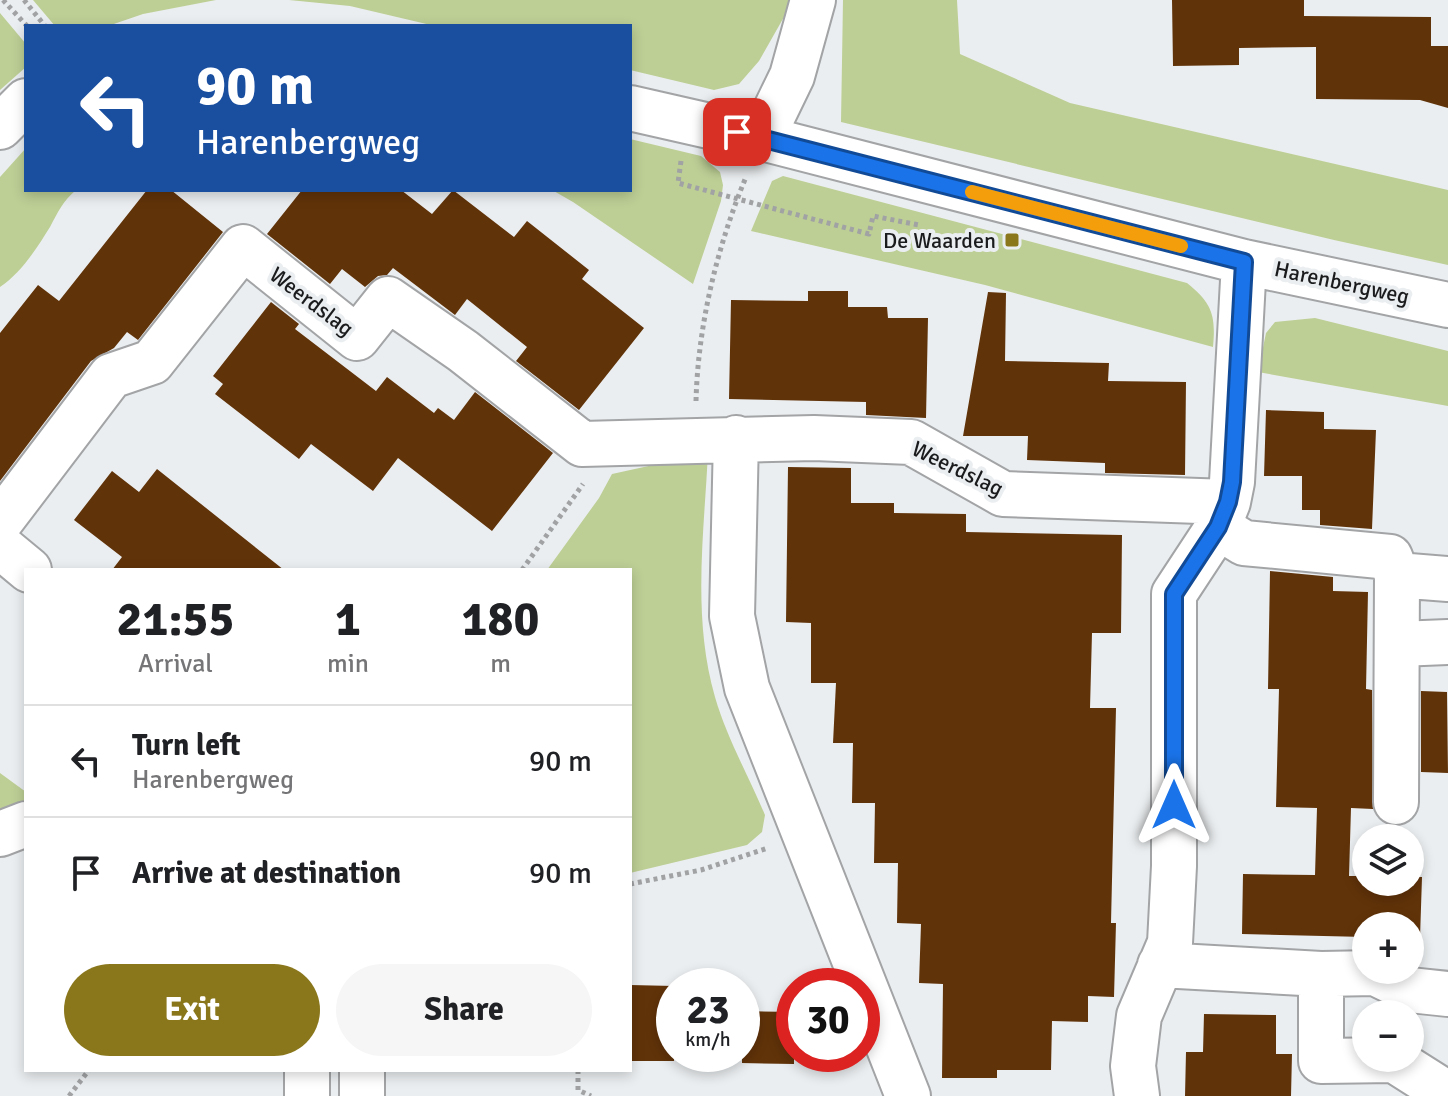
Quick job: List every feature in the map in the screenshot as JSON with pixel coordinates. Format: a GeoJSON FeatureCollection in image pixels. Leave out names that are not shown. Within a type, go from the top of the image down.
{"type":"FeatureCollection","features":[{"type":"Feature","properties":{"kind":"street"},"geometry":{"type":"LineString","coordinates":[[762,138],[792,76],[813,0]]}},
{"type":"Feature","properties":{"kind":"street"},"geometry":{"type":"LineString","coordinates":[[0,127],[24,103]]}},
{"type":"Feature","properties":{"kind":"street","name":"Harenbergweg"},"geometry":{"type":"LineString","coordinates":[[632,108],[762,138],[1244,262],[1448,305]]}},
{"type":"Feature","properties":{"kind":"street","name":"Weerdslag"},"geometry":{"type":"LineString","coordinates":[[0,522],[111,376],[152,362],[243,247],[357,338],[388,299],[497,376],[582,444],[814,438],[911,442],[1003,494],[1223,515],[1244,543],[1390,557],[1397,575]]}},
{"type":"Feature","properties":{"kind":"street"},"geometry":{"type":"LineString","coordinates":[[1137,1096],[1133,1066],[1139,1016],[1170,943],[1174,866],[1174,594],[1223,515],[1232,482],[1244,262]]}},
{"type":"Feature","properties":{"kind":"street"},"geometry":{"type":"LineString","coordinates":[[716,440],[732,616],[747,688],[908,1096]]}},
{"type":"Feature","properties":{"kind":"street"},"geometry":{"type":"LineString","coordinates":[[0,546],[27,568]]}},
{"type":"Feature","properties":{"kind":"street"},"geometry":{"type":"LineString","coordinates":[[1396,802],[1397,575],[1448,579]]}},
{"type":"Feature","properties":{"kind":"street"},"geometry":{"type":"LineString","coordinates":[[1399,644],[1448,642]]}},
{"type":"Feature","properties":{"kind":"street"},"geometry":{"type":"LineString","coordinates":[[0,834],[24,825]]}},
{"type":"Feature","properties":{"kind":"street"},"geometry":{"type":"LineString","coordinates":[[1160,965],[1321,974],[1375,973],[1410,990],[1448,994]]}},
{"type":"Feature","properties":{"kind":"street"},"geometry":{"type":"LineString","coordinates":[[1321,974],[1321,1061],[1394,1060],[1443,1091],[1448,1091]]}},
{"type":"Feature","properties":{"kind":"street"},"geometry":{"type":"LineString","coordinates":[[307,1072],[307,1096]]}},
{"type":"Feature","properties":{"kind":"street"},"geometry":{"type":"LineString","coordinates":[[362,1072],[362,1096]]}},
{"type":"Feature","properties":{"kind":"path"},"geometry":{"type":"LineString","coordinates":[[3,0],[25,24]]}},
{"type":"Feature","properties":{"kind":"path"},"geometry":{"type":"LineString","coordinates":[[24,0],[43,24]]}},
{"type":"Feature","properties":{"kind":"path"},"geometry":{"type":"LineString","coordinates":[[716,440],[697,362],[716,266],[737,199],[762,138]]}},
{"type":"Feature","properties":{"kind":"path"},"geometry":{"type":"LineString","coordinates":[[523,568],[611,444]]}},
{"type":"Feature","properties":{"kind":"path"},"geometry":{"type":"LineString","coordinates":[[632,884],[701,870],[805,836]]}},
{"type":"Feature","properties":{"kind":"path"},"geometry":{"type":"LineString","coordinates":[[69,1096],[87,1072]]}},
{"type":"Feature","properties":{"kind":"path"},"geometry":{"type":"LineString","coordinates":[[578,1072],[578,1090],[591,1096]]}},
{"type":"Feature","properties":{"kind":"green space"},"geometry":{"type":"Polygon","coordinates":[[[33,0],[216,0],[143,14],[114,24],[53,24],[33,0]]]}},
{"type":"Feature","properties":{"kind":"green space"},"geometry":{"type":"Polygon","coordinates":[[[289,0],[789,0],[784,17],[759,61],[739,84],[714,90],[632,70],[632,24],[426,24],[350,6],[289,0]]]}},
{"type":"Feature","properties":{"kind":"green space"},"geometry":{"type":"Polygon","coordinates":[[[843,0],[957,0],[960,54],[1070,103],[1448,190],[1448,265],[841,122],[843,0]]]}},
{"type":"Feature","properties":{"kind":"green space"},"geometry":{"type":"Polygon","coordinates":[[[0,13],[24,42],[24,69],[0,90],[0,13]]]}},
{"type":"Feature","properties":{"kind":"green space"},"geometry":{"type":"Polygon","coordinates":[[[632,139],[701,156],[720,172],[723,185],[721,201],[693,284],[556,192],[632,192],[632,139]]]}},
{"type":"Feature","properties":{"kind":"green space"},"geometry":{"type":"Polygon","coordinates":[[[24,150],[24,192],[74,192],[28,260],[0,287],[0,177],[24,150]]]}},
{"type":"Feature","properties":{"kind":"green space"},"geometry":{"type":"Polygon","coordinates":[[[783,176],[1187,283],[1210,310],[1214,326],[1213,347],[985,285],[751,231],[772,181],[783,176]]]}},
{"type":"Feature","properties":{"kind":"green space"},"geometry":{"type":"Polygon","coordinates":[[[1315,318],[1448,351],[1448,406],[1258,372],[1266,333],[1275,322],[1315,318]]]}},
{"type":"Feature","properties":{"kind":"green space"},"geometry":{"type":"Polygon","coordinates":[[[708,453],[701,575],[708,667],[725,727],[765,815],[762,832],[747,845],[632,873],[632,568],[548,568],[599,498],[612,474],[708,453]]]}},
{"type":"Feature","properties":{"kind":"green space"},"geometry":{"type":"Polygon","coordinates":[[[0,773],[24,791],[24,805],[0,824],[0,773]]]}},
{"type":"Feature","properties":{"kind":"building"},"geometry":{"type":"Polygon","coordinates":[[[1172,0],[1304,0],[1304,16],[1431,17],[1431,46],[1448,46],[1448,108],[1420,100],[1316,99],[1316,47],[1239,48],[1239,65],[1173,66],[1172,0]]]}},
{"type":"Feature","properties":{"kind":"building"},"geometry":{"type":"Polygon","coordinates":[[[145,192],[173,192],[223,232],[138,340],[127,332],[114,348],[91,361],[0,481],[0,333],[38,285],[59,301],[145,192]]]}},
{"type":"Feature","properties":{"kind":"building"},"geometry":{"type":"Polygon","coordinates":[[[300,192],[404,192],[432,214],[451,192],[456,192],[514,237],[527,221],[589,270],[582,279],[644,328],[579,410],[516,361],[527,347],[467,299],[455,315],[393,268],[387,275],[378,276],[365,287],[342,269],[330,284],[267,234],[300,192]]]}},
{"type":"Feature","properties":{"kind":"building"},"geometry":{"type":"Polygon","coordinates":[[[808,291],[848,291],[848,307],[887,307],[888,318],[928,318],[926,418],[866,415],[866,402],[729,399],[731,300],[808,301],[808,291]]]}},
{"type":"Feature","properties":{"kind":"building"},"geometry":{"type":"Polygon","coordinates":[[[988,292],[1006,293],[1005,361],[1109,363],[1108,381],[1186,382],[1185,475],[1105,473],[1105,463],[1027,460],[1028,436],[963,436],[988,292]]]}},
{"type":"Feature","properties":{"kind":"building"},"geometry":{"type":"Polygon","coordinates":[[[271,302],[299,324],[295,329],[376,391],[387,377],[434,413],[438,408],[454,420],[475,392],[553,453],[492,531],[398,458],[373,491],[311,444],[299,459],[215,394],[223,384],[213,376],[271,302]]]}},
{"type":"Feature","properties":{"kind":"building"},"geometry":{"type":"Polygon","coordinates":[[[1266,410],[1324,412],[1324,429],[1376,430],[1372,529],[1320,525],[1320,510],[1302,510],[1302,476],[1264,476],[1266,410]]]}},
{"type":"Feature","properties":{"kind":"building"},"geometry":{"type":"Polygon","coordinates":[[[788,467],[851,468],[851,503],[894,503],[894,513],[966,514],[966,532],[1122,535],[1121,633],[1092,633],[1090,708],[1116,708],[1111,923],[1116,923],[1114,997],[1088,996],[1088,1022],[1052,1021],[1051,1070],[997,1070],[997,1078],[942,1078],[943,984],[919,983],[921,924],[897,923],[898,863],[874,863],[875,803],[852,803],[853,743],[833,743],[836,683],[811,683],[811,623],[786,622],[788,467]]]}},
{"type":"Feature","properties":{"kind":"building"},"geometry":{"type":"Polygon","coordinates":[[[157,469],[281,568],[114,568],[122,557],[74,520],[112,471],[139,492],[157,469]]]}},
{"type":"Feature","properties":{"kind":"building"},"geometry":{"type":"Polygon","coordinates":[[[1270,571],[1333,577],[1333,591],[1368,592],[1366,689],[1372,690],[1373,809],[1351,808],[1349,876],[1352,876],[1352,896],[1421,896],[1421,912],[1352,912],[1352,937],[1242,934],[1243,874],[1315,875],[1317,808],[1276,807],[1279,689],[1268,689],[1270,571]]]}},
{"type":"Feature","properties":{"kind":"building"},"geometry":{"type":"Polygon","coordinates":[[[1421,691],[1447,692],[1448,773],[1421,772],[1421,691]]]}},
{"type":"Feature","properties":{"kind":"building"},"geometry":{"type":"Polygon","coordinates":[[[632,985],[656,986],[656,1061],[632,1061],[632,985]]]}},
{"type":"Feature","properties":{"kind":"building"},"geometry":{"type":"Polygon","coordinates":[[[760,1011],[776,1012],[776,1064],[760,1063],[760,1011]]]}},
{"type":"Feature","properties":{"kind":"building"},"geometry":{"type":"Polygon","coordinates":[[[1204,1014],[1276,1015],[1276,1054],[1292,1054],[1291,1096],[1185,1096],[1186,1052],[1203,1052],[1204,1014]]]}},
{"type":"Feature","properties":{"kind":"slow traffic"},"geometry":{"type":"LineString","coordinates":[[972,192],[1181,246]]}},
{"type":"Feature","properties":{"kind":"place","name":"De Waarden"},"geometry":{"type":"Point","coordinates":[1012,240]}},
{"type":"Feature","properties":{"kind":"route"},"geometry":{"type":"LineString","coordinates":[[737,132],[1244,262],[1232,482],[1228,502],[1218,527],[1174,594],[1174,805]]}}]}
